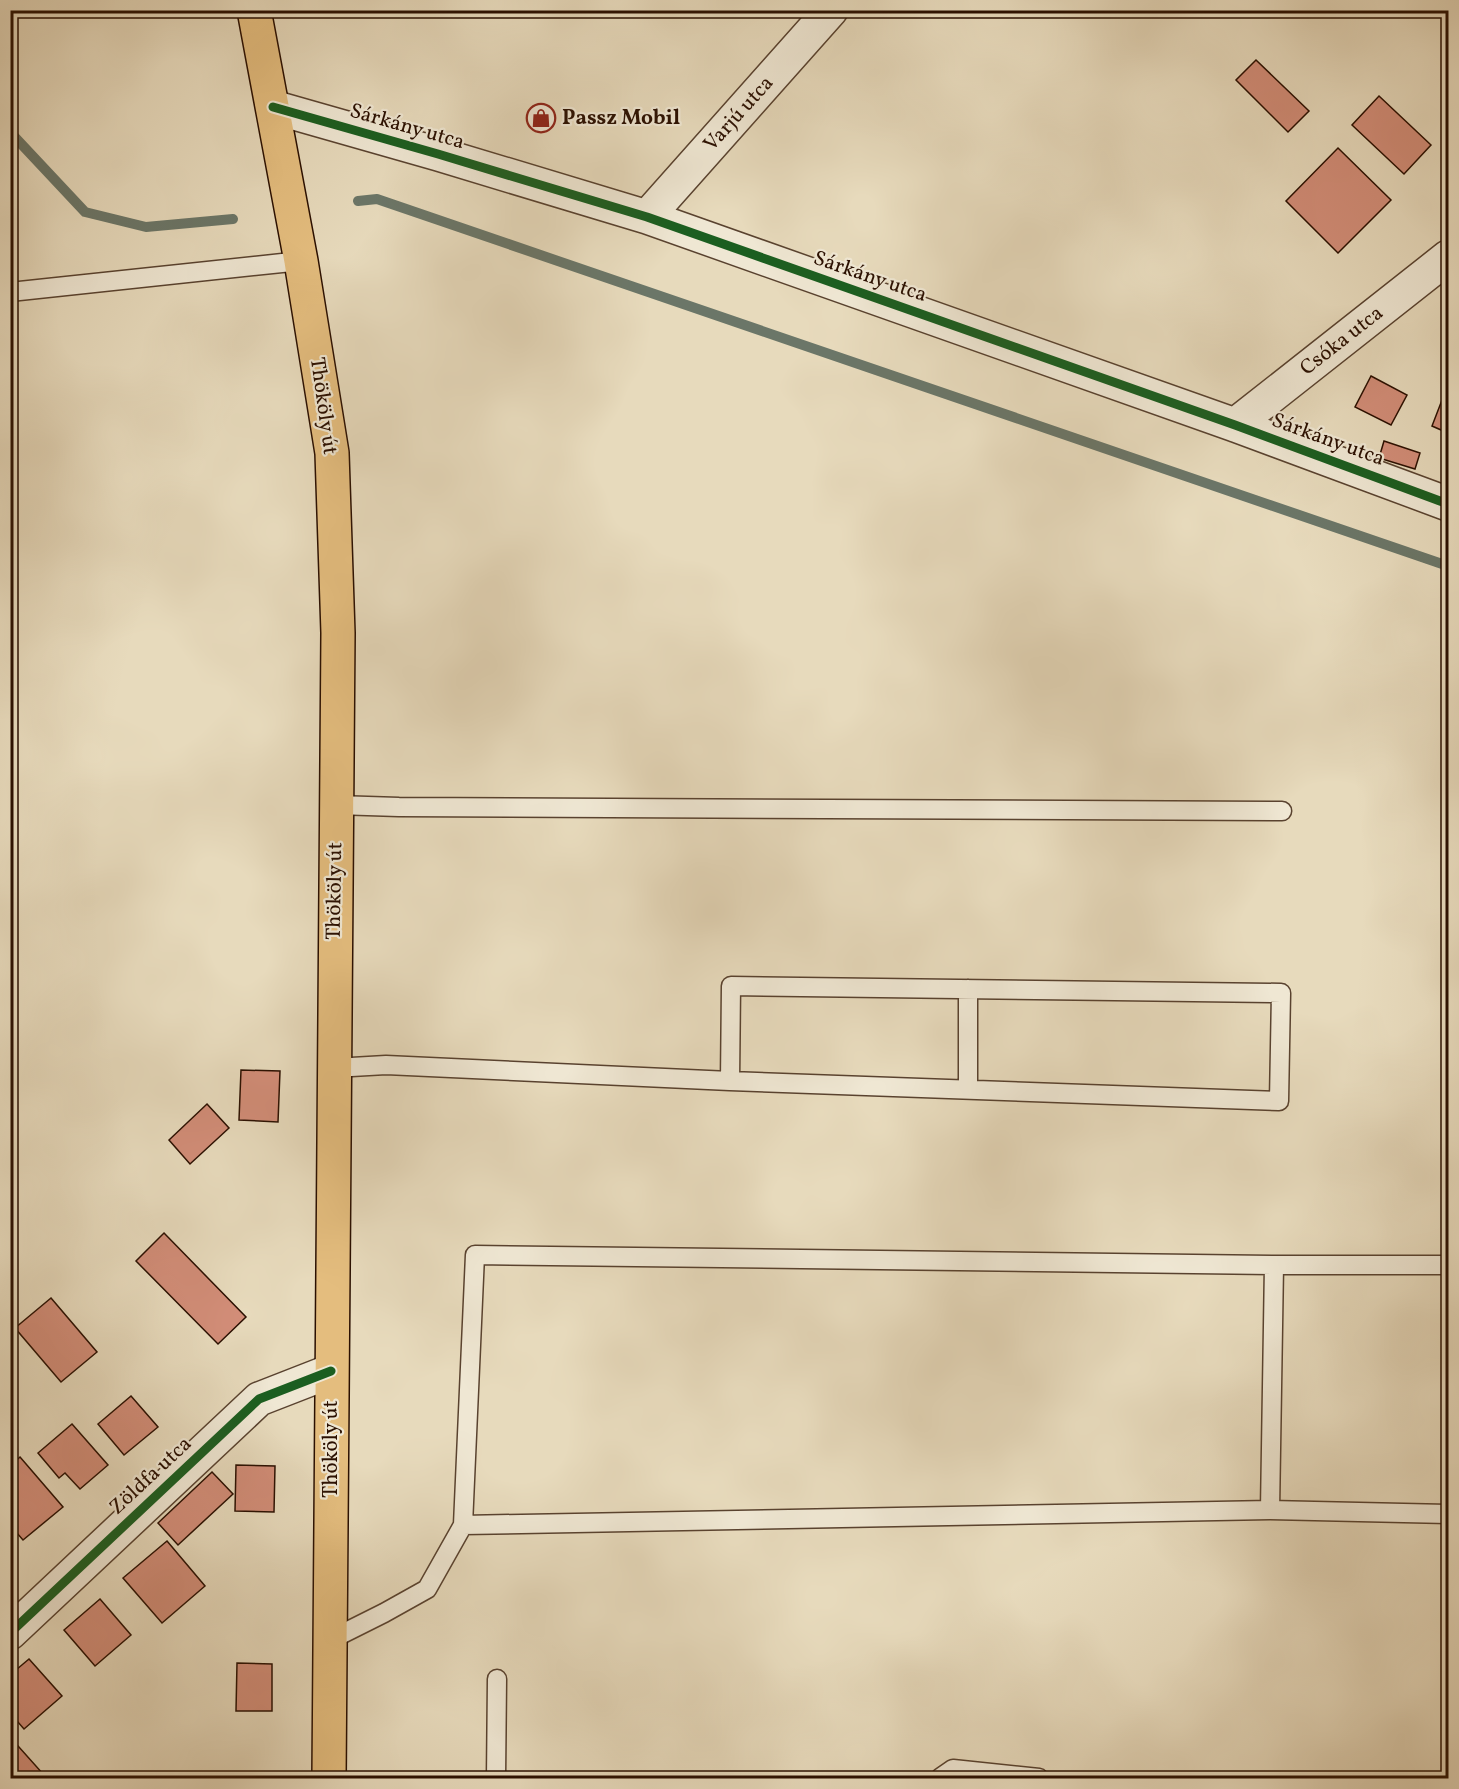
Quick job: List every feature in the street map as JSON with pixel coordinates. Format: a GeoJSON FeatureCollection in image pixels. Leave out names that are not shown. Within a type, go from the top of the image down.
{"type":"FeatureCollection","features":[{"type":"Feature","properties":{"kind":"main road","name":"Thököly út"},"geometry":{"type":"LineString","coordinates":[[254,10],[301,261],[332,453],[338,633],[329,1779]]}},
{"type":"Feature","properties":{"kind":"street","name":"Varjú utca"},"geometry":{"type":"LineString","coordinates":[[647,217],[831,10]]}},
{"type":"Feature","properties":{"kind":"street","name":"Sárkány utca"},"geometry":{"type":"LineString","coordinates":[[273,107],[647,217],[1235,425],[1449,504]]}},
{"type":"Feature","properties":{"kind":"street","name":"Csóka utca"},"geometry":{"type":"LineString","coordinates":[[1235,425],[1449,257]]}},
{"type":"Feature","properties":{"kind":"street","name":"Zöldfa utca"},"geometry":{"type":"LineString","coordinates":[[10,1633],[259,1399],[331,1371]]}},
{"type":"Feature","properties":{"kind":"lane"},"geometry":{"type":"LineString","coordinates":[[10,292],[301,261]]}},
{"type":"Feature","properties":{"kind":"lane"},"geometry":{"type":"LineString","coordinates":[[336,804],[399,807],[1282,811]]}},
{"type":"Feature","properties":{"kind":"lane"},"geometry":{"type":"LineString","coordinates":[[334,1068],[386,1065],[730,1081],[1279,1101],[1281,993],[732,986],[730,1081]]}},
{"type":"Feature","properties":{"kind":"lane"},"geometry":{"type":"LineString","coordinates":[[968,989],[968,1089]]}},
{"type":"Feature","properties":{"kind":"lane"},"geometry":{"type":"LineString","coordinates":[[330,1640],[427,1590],[463,1525],[476,1255],[1449,1265]]}},
{"type":"Feature","properties":{"kind":"lane"},"geometry":{"type":"LineString","coordinates":[[1270,1510],[1274,1265]]}},
{"type":"Feature","properties":{"kind":"lane"},"geometry":{"type":"LineString","coordinates":[[463,1525],[1270,1510],[1449,1514]]}},
{"type":"Feature","properties":{"kind":"lane"},"geometry":{"type":"LineString","coordinates":[[496,1779],[497,1678]]}},
{"type":"Feature","properties":{"kind":"lane"},"geometry":{"type":"LineString","coordinates":[[940,1779],[953,1769],[1039,1779]]}},
{"type":"Feature","properties":{"kind":"building"},"geometry":{"type":"Polygon","coordinates":[[[1256,60],[1309,111],[1288,132],[1236,80],[1256,60]]]}},
{"type":"Feature","properties":{"kind":"building"},"geometry":{"type":"Polygon","coordinates":[[[1379,96],[1431,145],[1404,174],[1352,125],[1379,96]]]}},
{"type":"Feature","properties":{"kind":"building"},"geometry":{"type":"Polygon","coordinates":[[[1338,148],[1391,200],[1338,253],[1286,201],[1338,148]]]}},
{"type":"Feature","properties":{"kind":"building"},"geometry":{"type":"Polygon","coordinates":[[[1371,376],[1407,395],[1391,425],[1355,407],[1371,376]]]}},
{"type":"Feature","properties":{"kind":"building"},"geometry":{"type":"Polygon","coordinates":[[[1442,400],[1448,403],[1448,433],[1432,426],[1442,400]]]}},
{"type":"Feature","properties":{"kind":"building"},"geometry":{"type":"Polygon","coordinates":[[[1384,441],[1420,453],[1415,469],[1379,458],[1384,441]]]}},
{"type":"Feature","properties":{"kind":"building"},"geometry":{"type":"Polygon","coordinates":[[[241,1070],[280,1071],[278,1122],[239,1120],[241,1070]]]}},
{"type":"Feature","properties":{"kind":"building"},"geometry":{"type":"Polygon","coordinates":[[[207,1104],[229,1128],[190,1164],[169,1140],[207,1104]]]}},
{"type":"Feature","properties":{"kind":"building"},"geometry":{"type":"Polygon","coordinates":[[[164,1233],[246,1317],[218,1344],[136,1261],[164,1233]]]}},
{"type":"Feature","properties":{"kind":"building"},"geometry":{"type":"Polygon","coordinates":[[[51,1298],[97,1352],[61,1382],[15,1328],[51,1298]]]}},
{"type":"Feature","properties":{"kind":"building"},"geometry":{"type":"Polygon","coordinates":[[[131,1396],[158,1427],[124,1455],[98,1424],[131,1396]]]}},
{"type":"Feature","properties":{"kind":"building"},"geometry":{"type":"Polygon","coordinates":[[[72,1424],[108,1465],[80,1489],[65,1473],[59,1478],[38,1453],[72,1424]]]}},
{"type":"Feature","properties":{"kind":"building"},"geometry":{"type":"Polygon","coordinates":[[[20,1457],[63,1507],[23,1540],[10,1525],[10,1466],[20,1457]]]}},
{"type":"Feature","properties":{"kind":"building"},"geometry":{"type":"Polygon","coordinates":[[[236,1465],[275,1466],[274,1512],[235,1511],[236,1465]]]}},
{"type":"Feature","properties":{"kind":"building"},"geometry":{"type":"Polygon","coordinates":[[[212,1472],[233,1494],[178,1545],[158,1523],[212,1472]]]}},
{"type":"Feature","properties":{"kind":"building"},"geometry":{"type":"Polygon","coordinates":[[[167,1541],[205,1586],[162,1623],[123,1578],[167,1541]]]}},
{"type":"Feature","properties":{"kind":"building"},"geometry":{"type":"Polygon","coordinates":[[[100,1599],[131,1635],[95,1666],[64,1630],[100,1599]]]}},
{"type":"Feature","properties":{"kind":"building"},"geometry":{"type":"Polygon","coordinates":[[[29,1659],[62,1696],[24,1729],[10,1713],[10,1675],[29,1659]]]}},
{"type":"Feature","properties":{"kind":"building"},"geometry":{"type":"Polygon","coordinates":[[[237,1663],[272,1664],[272,1711],[236,1711],[237,1663]]]}},
{"type":"Feature","properties":{"kind":"building"},"geometry":{"type":"Polygon","coordinates":[[[10,1737],[44,1775],[39,1778],[10,1778],[10,1737]]]}},
{"type":"Feature","properties":{"kind":"waterway"},"geometry":{"type":"LineString","coordinates":[[10,132],[85,212],[146,227],[233,219]]}},
{"type":"Feature","properties":{"kind":"waterway"},"geometry":{"type":"LineString","coordinates":[[358,201],[377,199],[1448,566]]}},
{"type":"Feature","properties":{"kind":"cycle path"},"geometry":{"type":"LineString","coordinates":[[273,107],[647,217],[1235,425],[1448,504]]}},
{"type":"Feature","properties":{"kind":"cycle path"},"geometry":{"type":"LineString","coordinates":[[10,1633],[259,1399],[331,1371]]}},
{"type":"Feature","properties":{"kind":"place","name":"Passz Mobil"},"geometry":{"type":"Point","coordinates":[541,118]}}]}
